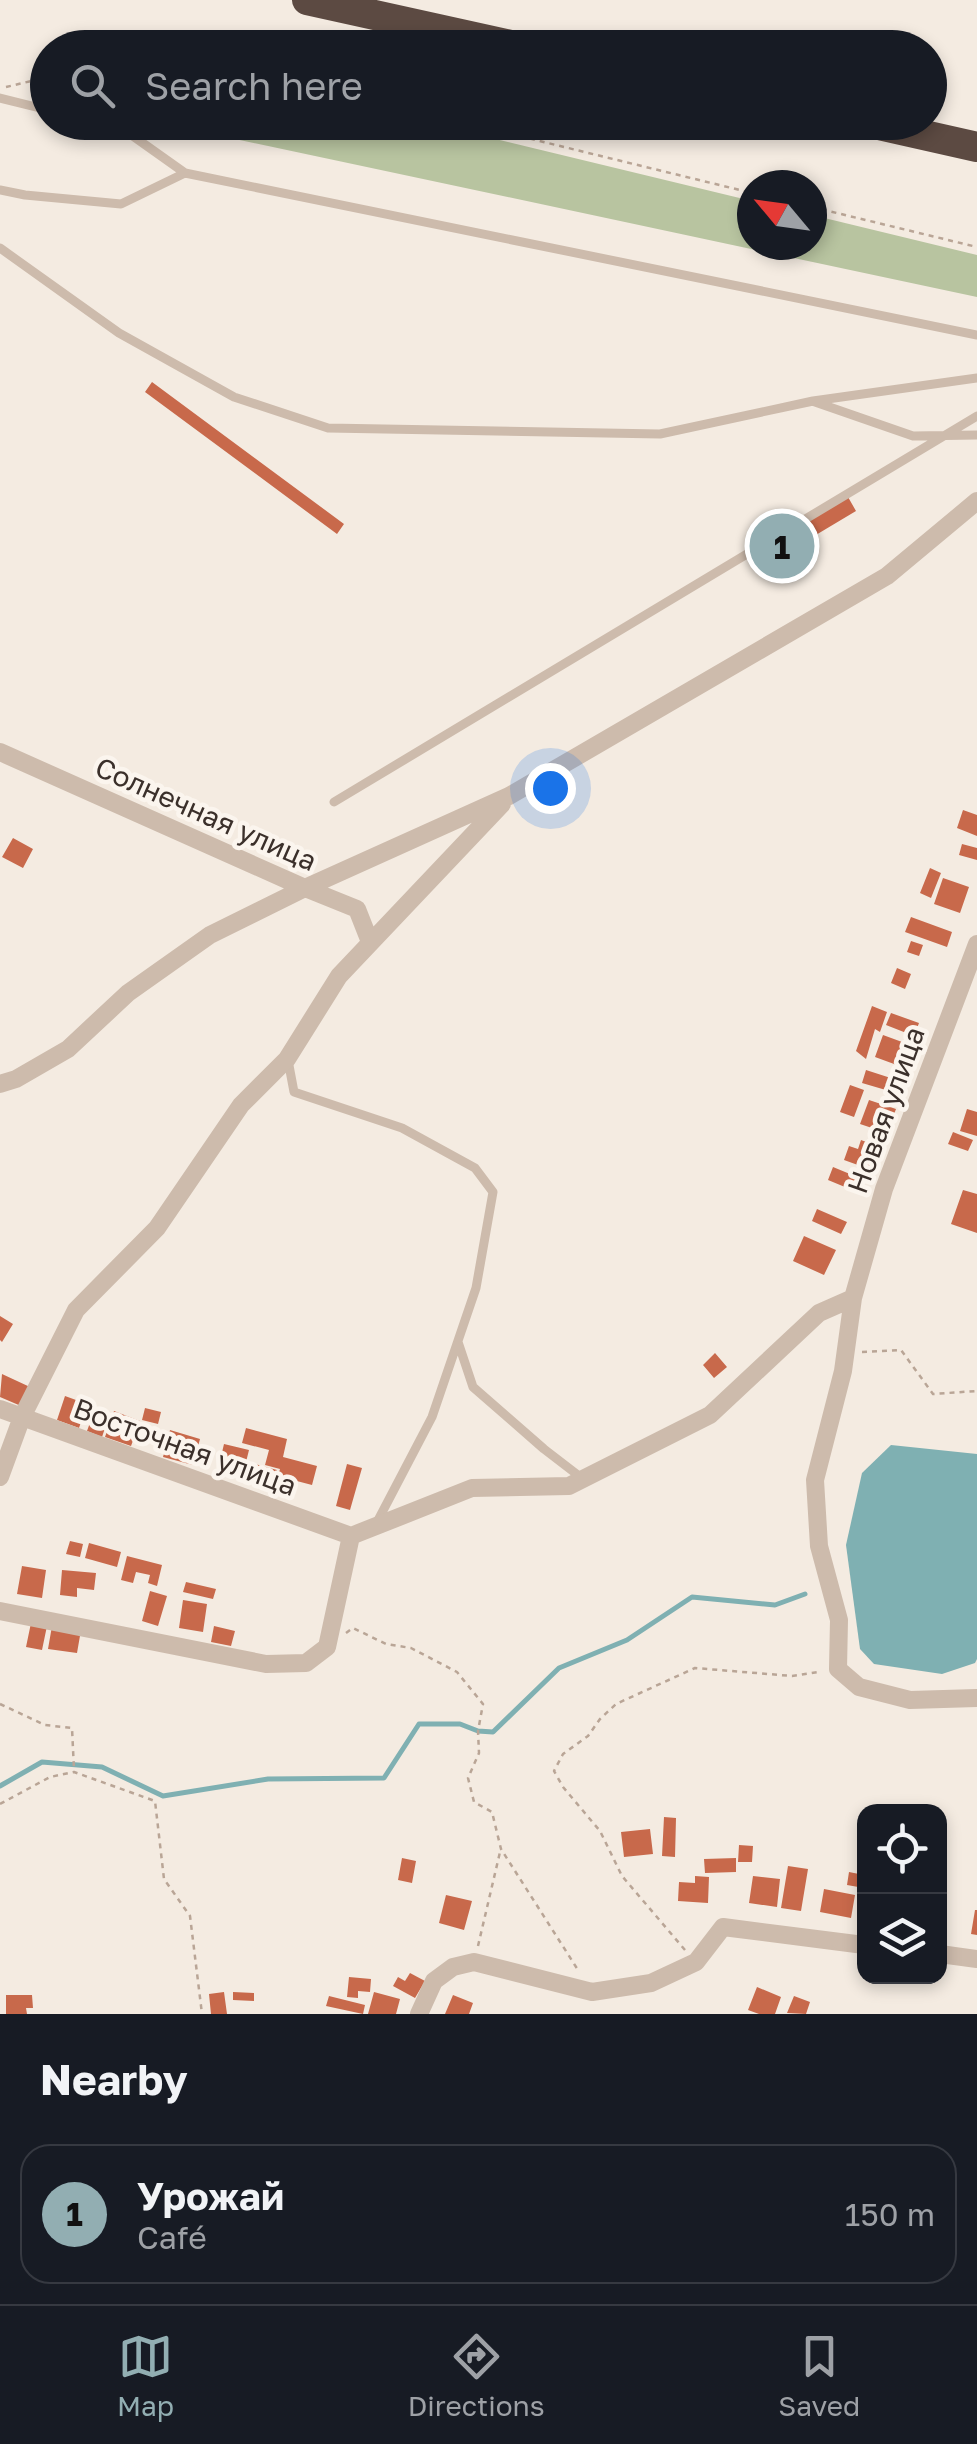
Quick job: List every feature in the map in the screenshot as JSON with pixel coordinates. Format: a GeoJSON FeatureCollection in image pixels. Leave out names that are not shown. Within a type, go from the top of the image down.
{"type":"FeatureCollection","features":[{"type":"Feature","properties":{"kind":"highway"},"geometry":{"type":"LineString","coordinates":[[307,0],[443,30]]}},
{"type":"Feature","properties":{"kind":"highway"},"geometry":{"type":"LineString","coordinates":[[946,140],[977,147]]}},
{"type":"Feature","properties":{"kind":"street"},"geometry":{"type":"LineString","coordinates":[[0,1084],[16,1079],[68,1048],[128,993],[210,935],[509,796],[887,576],[977,501]]}},
{"type":"Feature","properties":{"kind":"street","name":"Солнечная улица"},"geometry":{"type":"LineString","coordinates":[[0,752],[358,909],[370,942]]}},
{"type":"Feature","properties":{"kind":"street"},"geometry":{"type":"LineString","coordinates":[[0,1477],[22,1417],[76,1310],[157,1228],[240,1105],[287,1058],[338,976],[509,796]]}},
{"type":"Feature","properties":{"kind":"street","name":"Новая улица"},"geometry":{"type":"LineString","coordinates":[[838,1670],[839,1620],[819,1546],[815,1480],[843,1371],[852,1298],[884,1188],[977,944]]}},
{"type":"Feature","properties":{"kind":"street"},"geometry":{"type":"LineString","coordinates":[[0,1611],[266,1664],[306,1663],[327,1647],[351,1536],[472,1488],[569,1486],[710,1415],[820,1313],[852,1298]]}},
{"type":"Feature","properties":{"kind":"street","name":"Восточная улица"},"geometry":{"type":"LineString","coordinates":[[0,1409],[351,1536]]}},
{"type":"Feature","properties":{"kind":"street"},"geometry":{"type":"LineString","coordinates":[[838,1670],[859,1687],[910,1700],[977,1698]]}},
{"type":"Feature","properties":{"kind":"street"},"geometry":{"type":"LineString","coordinates":[[419,2014],[434,1981],[453,1967],[474,1962],[592,1992],[650,1982],[696,1962],[723,1927],[857,1944]]}},
{"type":"Feature","properties":{"kind":"street"},"geometry":{"type":"LineString","coordinates":[[947,1955],[977,1959]]}},
{"type":"Feature","properties":{"kind":"lane"},"geometry":{"type":"LineString","coordinates":[[0,98],[30,106]]}},
{"type":"Feature","properties":{"kind":"lane"},"geometry":{"type":"LineString","coordinates":[[137,140],[185,173],[977,335]]}},
{"type":"Feature","properties":{"kind":"lane"},"geometry":{"type":"LineString","coordinates":[[0,190],[121,204],[185,173]]}},
{"type":"Feature","properties":{"kind":"lane"},"geometry":{"type":"LineString","coordinates":[[0,248],[119,333],[234,397],[328,428],[660,434],[813,401],[977,378]]}},
{"type":"Feature","properties":{"kind":"lane"},"geometry":{"type":"LineString","coordinates":[[813,401],[913,436],[977,435]]}},
{"type":"Feature","properties":{"kind":"lane"},"geometry":{"type":"LineString","coordinates":[[334,802],[977,416]]}},
{"type":"Feature","properties":{"kind":"lane"},"geometry":{"type":"LineString","coordinates":[[287,1058],[294,1092],[402,1128],[475,1168],[494,1192],[476,1288],[432,1417],[375,1527]]}},
{"type":"Feature","properties":{"kind":"lane"},"geometry":{"type":"LineString","coordinates":[[458,1342],[473,1386],[582,1479]]}},
{"type":"Feature","properties":{"kind":"path"},"geometry":{"type":"LineString","coordinates":[[0,88],[30,80]]}},
{"type":"Feature","properties":{"kind":"path"},"geometry":{"type":"LineString","coordinates":[[536,140],[737,189]]}},
{"type":"Feature","properties":{"kind":"path"},"geometry":{"type":"LineString","coordinates":[[827,211],[977,247]]}},
{"type":"Feature","properties":{"kind":"path"},"geometry":{"type":"LineString","coordinates":[[846,1352],[901,1350],[933,1394],[977,1391]]}},
{"type":"Feature","properties":{"kind":"path"},"geometry":{"type":"LineString","coordinates":[[327,1647],[353,1628],[386,1644],[410,1648],[457,1672],[484,1704],[478,1753],[468,1778],[474,1802],[492,1812],[501,1848],[592,1992]]}},
{"type":"Feature","properties":{"kind":"path"},"geometry":{"type":"LineString","coordinates":[[696,1962],[622,1876],[600,1831],[554,1771],[564,1754],[588,1736],[616,1704],[694,1668],[792,1676],[838,1670]]}},
{"type":"Feature","properties":{"kind":"path"},"geometry":{"type":"LineString","coordinates":[[0,1704],[45,1725],[72,1728],[74,1772]]}},
{"type":"Feature","properties":{"kind":"path"},"geometry":{"type":"LineString","coordinates":[[0,1804],[50,1778],[74,1772],[155,1801],[164,1879],[190,1916],[202,2014]]}},
{"type":"Feature","properties":{"kind":"path"},"geometry":{"type":"LineString","coordinates":[[474,1962],[501,1848]]}},
{"type":"Feature","properties":{"kind":"green space"},"geometry":{"type":"Polygon","coordinates":[[[240,140],[500,140],[737,197],[737,246],[240,140]]]}},
{"type":"Feature","properties":{"kind":"green space"},"geometry":{"type":"Polygon","coordinates":[[[827,219],[977,255],[977,297],[803,260],[827,260],[827,219]]]}},
{"type":"Feature","properties":{"kind":"water"},"geometry":{"type":"Polygon","coordinates":[[[891,1445],[977,1454],[977,1659],[942,1674],[874,1664],[860,1649],[846,1545],[862,1473],[891,1445]]]}},
{"type":"Feature","properties":{"kind":"building"},"geometry":{"type":"Polygon","coordinates":[[[152,382],[344,524],[337,534],[145,392],[152,382]]]}},
{"type":"Feature","properties":{"kind":"building"},"geometry":{"type":"Polygon","coordinates":[[[848,497],[856,511],[779,557],[771,544],[848,497]]]}},
{"type":"Feature","properties":{"kind":"building"},"geometry":{"type":"Polygon","coordinates":[[[963,810],[977,815],[977,836],[957,828],[963,810]]]}},
{"type":"Feature","properties":{"kind":"building"},"geometry":{"type":"Polygon","coordinates":[[[13,838],[33,849],[23,868],[2,857],[13,838]]]}},
{"type":"Feature","properties":{"kind":"building"},"geometry":{"type":"Polygon","coordinates":[[[962,844],[977,848],[977,860],[959,855],[962,844]]]}},
{"type":"Feature","properties":{"kind":"building"},"geometry":{"type":"Polygon","coordinates":[[[930,868],[941,873],[931,898],[920,893],[930,868]]]}},
{"type":"Feature","properties":{"kind":"building"},"geometry":{"type":"Polygon","coordinates":[[[943,878],[969,887],[960,913],[934,904],[943,878]]]}},
{"type":"Feature","properties":{"kind":"building"},"geometry":{"type":"Polygon","coordinates":[[[911,917],[952,932],[947,947],[905,932],[911,917]]]}},
{"type":"Feature","properties":{"kind":"building"},"geometry":{"type":"Polygon","coordinates":[[[911,941],[923,945],[919,956],[907,952],[911,941]]]}},
{"type":"Feature","properties":{"kind":"building"},"geometry":{"type":"Polygon","coordinates":[[[897,968],[911,974],[905,989],[891,983],[897,968]]]}},
{"type":"Feature","properties":{"kind":"building"},"geometry":{"type":"Polygon","coordinates":[[[872,1006],[887,1012],[880,1032],[875,1029],[866,1059],[856,1051],[872,1006]]]}},
{"type":"Feature","properties":{"kind":"building"},"geometry":{"type":"Polygon","coordinates":[[[891,1013],[919,1023],[914,1036],[886,1025],[891,1013]]]}},
{"type":"Feature","properties":{"kind":"building"},"geometry":{"type":"Polygon","coordinates":[[[883,1035],[913,1046],[905,1068],[875,1057],[883,1035]]]}},
{"type":"Feature","properties":{"kind":"building"},"geometry":{"type":"Polygon","coordinates":[[[866,1070],[900,1081],[896,1093],[862,1083],[866,1070]]]}},
{"type":"Feature","properties":{"kind":"building"},"geometry":{"type":"Polygon","coordinates":[[[850,1085],[864,1090],[854,1117],[840,1112],[850,1085]]]}},
{"type":"Feature","properties":{"kind":"building"},"geometry":{"type":"Polygon","coordinates":[[[869,1100],[896,1109],[887,1133],[860,1124],[869,1100]]]}},
{"type":"Feature","properties":{"kind":"building"},"geometry":{"type":"Polygon","coordinates":[[[967,1109],[977,1112],[977,1136],[960,1131],[967,1109]]]}},
{"type":"Feature","properties":{"kind":"building"},"geometry":{"type":"Polygon","coordinates":[[[953,1132],[973,1140],[968,1151],[948,1144],[953,1132]]]}},
{"type":"Feature","properties":{"kind":"building"},"geometry":{"type":"Polygon","coordinates":[[[861,1140],[877,1146],[869,1169],[844,1160],[849,1146],[858,1149],[861,1140]]]}},
{"type":"Feature","properties":{"kind":"building"},"geometry":{"type":"Polygon","coordinates":[[[833,1167],[862,1179],[857,1192],[828,1180],[833,1167]]]}},
{"type":"Feature","properties":{"kind":"building"},"geometry":{"type":"Polygon","coordinates":[[[963,1190],[977,1194],[977,1233],[951,1224],[963,1190]]]}},
{"type":"Feature","properties":{"kind":"building"},"geometry":{"type":"Polygon","coordinates":[[[817,1209],[847,1222],[841,1234],[812,1221],[817,1209]]]}},
{"type":"Feature","properties":{"kind":"building"},"geometry":{"type":"Polygon","coordinates":[[[804,1236],[836,1250],[824,1275],[793,1261],[804,1236]]]}},
{"type":"Feature","properties":{"kind":"building"},"geometry":{"type":"Polygon","coordinates":[[[0,1316],[13,1324],[2,1342],[0,1340],[0,1316]]]}},
{"type":"Feature","properties":{"kind":"building"},"geometry":{"type":"Polygon","coordinates":[[[715,1353],[727,1367],[714,1378],[703,1365],[715,1353]]]}},
{"type":"Feature","properties":{"kind":"building"},"geometry":{"type":"Polygon","coordinates":[[[2,1374],[30,1387],[21,1406],[0,1397],[2,1374]]]}},
{"type":"Feature","properties":{"kind":"building"},"geometry":{"type":"Polygon","coordinates":[[[65,1396],[87,1404],[79,1428],[57,1420],[65,1396]]]}},
{"type":"Feature","properties":{"kind":"building"},"geometry":{"type":"Polygon","coordinates":[[[145,1408],[161,1412],[158,1424],[142,1420],[145,1408]]]}},
{"type":"Feature","properties":{"kind":"building"},"geometry":{"type":"Polygon","coordinates":[[[114,1411],[140,1421],[131,1446],[105,1437],[114,1411]]]}},
{"type":"Feature","properties":{"kind":"building"},"geometry":{"type":"Polygon","coordinates":[[[91,1420],[106,1425],[102,1437],[87,1431],[91,1420]]]}},
{"type":"Feature","properties":{"kind":"building"},"geometry":{"type":"Polygon","coordinates":[[[246,1428],[287,1439],[283,1457],[317,1466],[312,1485],[293,1480],[290,1491],[275,1487],[280,1469],[265,1465],[269,1450],[242,1443],[246,1428]]]}},
{"type":"Feature","properties":{"kind":"building"},"geometry":{"type":"Polygon","coordinates":[[[170,1430],[200,1439],[193,1465],[163,1457],[170,1430]]]}},
{"type":"Feature","properties":{"kind":"building"},"geometry":{"type":"Polygon","coordinates":[[[224,1444],[249,1450],[244,1470],[239,1469],[238,1474],[218,1469],[224,1444]]]}},
{"type":"Feature","properties":{"kind":"building"},"geometry":{"type":"Polygon","coordinates":[[[255,1464],[277,1470],[273,1484],[251,1478],[255,1464]]]}},
{"type":"Feature","properties":{"kind":"building"},"geometry":{"type":"Polygon","coordinates":[[[347,1464],[362,1468],[350,1510],[336,1506],[347,1464]]]}},
{"type":"Feature","properties":{"kind":"building"},"geometry":{"type":"Polygon","coordinates":[[[70,1541],[83,1544],[80,1557],[66,1554],[70,1541]]]}},
{"type":"Feature","properties":{"kind":"building"},"geometry":{"type":"Polygon","coordinates":[[[89,1543],[121,1552],[117,1567],[85,1558],[89,1543]]]}},
{"type":"Feature","properties":{"kind":"building"},"geometry":{"type":"Polygon","coordinates":[[[127,1556],[162,1565],[157,1586],[148,1583],[150,1575],[136,1572],[133,1583],[121,1580],[127,1556]]]}},
{"type":"Feature","properties":{"kind":"building"},"geometry":{"type":"Polygon","coordinates":[[[22,1566],[46,1570],[42,1598],[17,1594],[22,1566]]]}},
{"type":"Feature","properties":{"kind":"building"},"geometry":{"type":"Polygon","coordinates":[[[62,1570],[96,1573],[94,1590],[77,1588],[77,1597],[60,1595],[62,1570]]]}},
{"type":"Feature","properties":{"kind":"building"},"geometry":{"type":"Polygon","coordinates":[[[186,1582],[216,1589],[213,1599],[183,1592],[186,1582]]]}},
{"type":"Feature","properties":{"kind":"building"},"geometry":{"type":"Polygon","coordinates":[[[150,1591],[167,1596],[158,1626],[142,1621],[150,1591]]]}},
{"type":"Feature","properties":{"kind":"building"},"geometry":{"type":"Polygon","coordinates":[[[183,1600],[207,1604],[203,1632],[179,1628],[183,1600]]]}},
{"type":"Feature","properties":{"kind":"building"},"geometry":{"type":"Polygon","coordinates":[[[31,1623],[47,1626],[42,1650],[26,1647],[31,1623]]]}},
{"type":"Feature","properties":{"kind":"building"},"geometry":{"type":"Polygon","coordinates":[[[52,1626],[81,1630],[77,1653],[48,1649],[52,1626]]]}},
{"type":"Feature","properties":{"kind":"building"},"geometry":{"type":"Polygon","coordinates":[[[214,1626],[235,1631],[231,1646],[211,1642],[214,1626]]]}},
{"type":"Feature","properties":{"kind":"building"},"geometry":{"type":"Polygon","coordinates":[[[664,1817],[676,1818],[675,1857],[662,1856],[664,1817]]]}},
{"type":"Feature","properties":{"kind":"building"},"geometry":{"type":"Polygon","coordinates":[[[650,1829],[653,1854],[624,1857],[621,1832],[650,1829]]]}},
{"type":"Feature","properties":{"kind":"building"},"geometry":{"type":"Polygon","coordinates":[[[739,1845],[753,1846],[752,1862],[738,1862],[739,1845]]]}},
{"type":"Feature","properties":{"kind":"building"},"geometry":{"type":"Polygon","coordinates":[[[402,1858],[416,1861],[412,1883],[398,1880],[402,1858]]]}},
{"type":"Feature","properties":{"kind":"building"},"geometry":{"type":"Polygon","coordinates":[[[736,1858],[736,1872],[705,1873],[704,1859],[736,1858]]]}},
{"type":"Feature","properties":{"kind":"building"},"geometry":{"type":"Polygon","coordinates":[[[788,1866],[808,1869],[801,1911],[781,1908],[788,1866]]]}},
{"type":"Feature","properties":{"kind":"building"},"geometry":{"type":"Polygon","coordinates":[[[849,1872],[857,1874],[857,1887],[847,1885],[849,1872]]]}},
{"type":"Feature","properties":{"kind":"building"},"geometry":{"type":"Polygon","coordinates":[[[695,1876],[709,1877],[708,1903],[678,1901],[679,1882],[695,1883],[695,1876]]]}},
{"type":"Feature","properties":{"kind":"building"},"geometry":{"type":"Polygon","coordinates":[[[753,1876],[780,1879],[777,1907],[749,1903],[753,1876]]]}},
{"type":"Feature","properties":{"kind":"building"},"geometry":{"type":"Polygon","coordinates":[[[824,1889],[855,1895],[851,1918],[820,1912],[824,1889]]]}},
{"type":"Feature","properties":{"kind":"building"},"geometry":{"type":"Polygon","coordinates":[[[446,1895],[472,1901],[464,1930],[439,1923],[446,1895]]]}},
{"type":"Feature","properties":{"kind":"building"},"geometry":{"type":"Polygon","coordinates":[[[977,1910],[977,1935],[971,1934],[977,1910]]]}},
{"type":"Feature","properties":{"kind":"building"},"geometry":{"type":"Polygon","coordinates":[[[410,1973],[425,1981],[415,1998],[393,1986],[398,1977],[405,1981],[410,1973]]]}},
{"type":"Feature","properties":{"kind":"building"},"geometry":{"type":"Polygon","coordinates":[[[349,1977],[371,1979],[370,1992],[358,1991],[358,1998],[347,1997],[349,1977]]]}},
{"type":"Feature","properties":{"kind":"building"},"geometry":{"type":"Polygon","coordinates":[[[757,1987],[781,1997],[775,2014],[748,2010],[757,1987]]]}},
{"type":"Feature","properties":{"kind":"building"},"geometry":{"type":"Polygon","coordinates":[[[224,1992],[227,2014],[211,2014],[209,1994],[224,1992]]]}},
{"type":"Feature","properties":{"kind":"building"},"geometry":{"type":"Polygon","coordinates":[[[233,1992],[254,1993],[254,2001],[233,2000],[233,1992]]]}},
{"type":"Feature","properties":{"kind":"building"},"geometry":{"type":"Polygon","coordinates":[[[374,1992],[400,1999],[396,2014],[368,2014],[374,1992]]]}},
{"type":"Feature","properties":{"kind":"building"},"geometry":{"type":"Polygon","coordinates":[[[6,1995],[32,1995],[33,2008],[26,2008],[27,2014],[6,2014],[6,1995]]]}},
{"type":"Feature","properties":{"kind":"building"},"geometry":{"type":"Polygon","coordinates":[[[453,1995],[473,2003],[469,2014],[445,2014],[453,1995]]]}},
{"type":"Feature","properties":{"kind":"building"},"geometry":{"type":"Polygon","coordinates":[[[329,1996],[365,2005],[363,2014],[326,2006],[329,1996]]]}},
{"type":"Feature","properties":{"kind":"building"},"geometry":{"type":"Polygon","coordinates":[[[794,1996],[810,2002],[806,2014],[787,2013],[794,1996]]]}},
{"type":"Feature","properties":{"kind":"waterway"},"geometry":{"type":"LineString","coordinates":[[0,1786],[42,1762],[102,1767],[163,1796],[268,1779],[384,1778],[419,1724],[460,1724],[493,1732],[559,1668],[627,1640],[692,1597],[775,1605],[805,1594]]}},
{"type":"Feature","properties":{"kind":"place","name":"Урожай"},"geometry":{"type":"Point","coordinates":[782,546]}}]}
